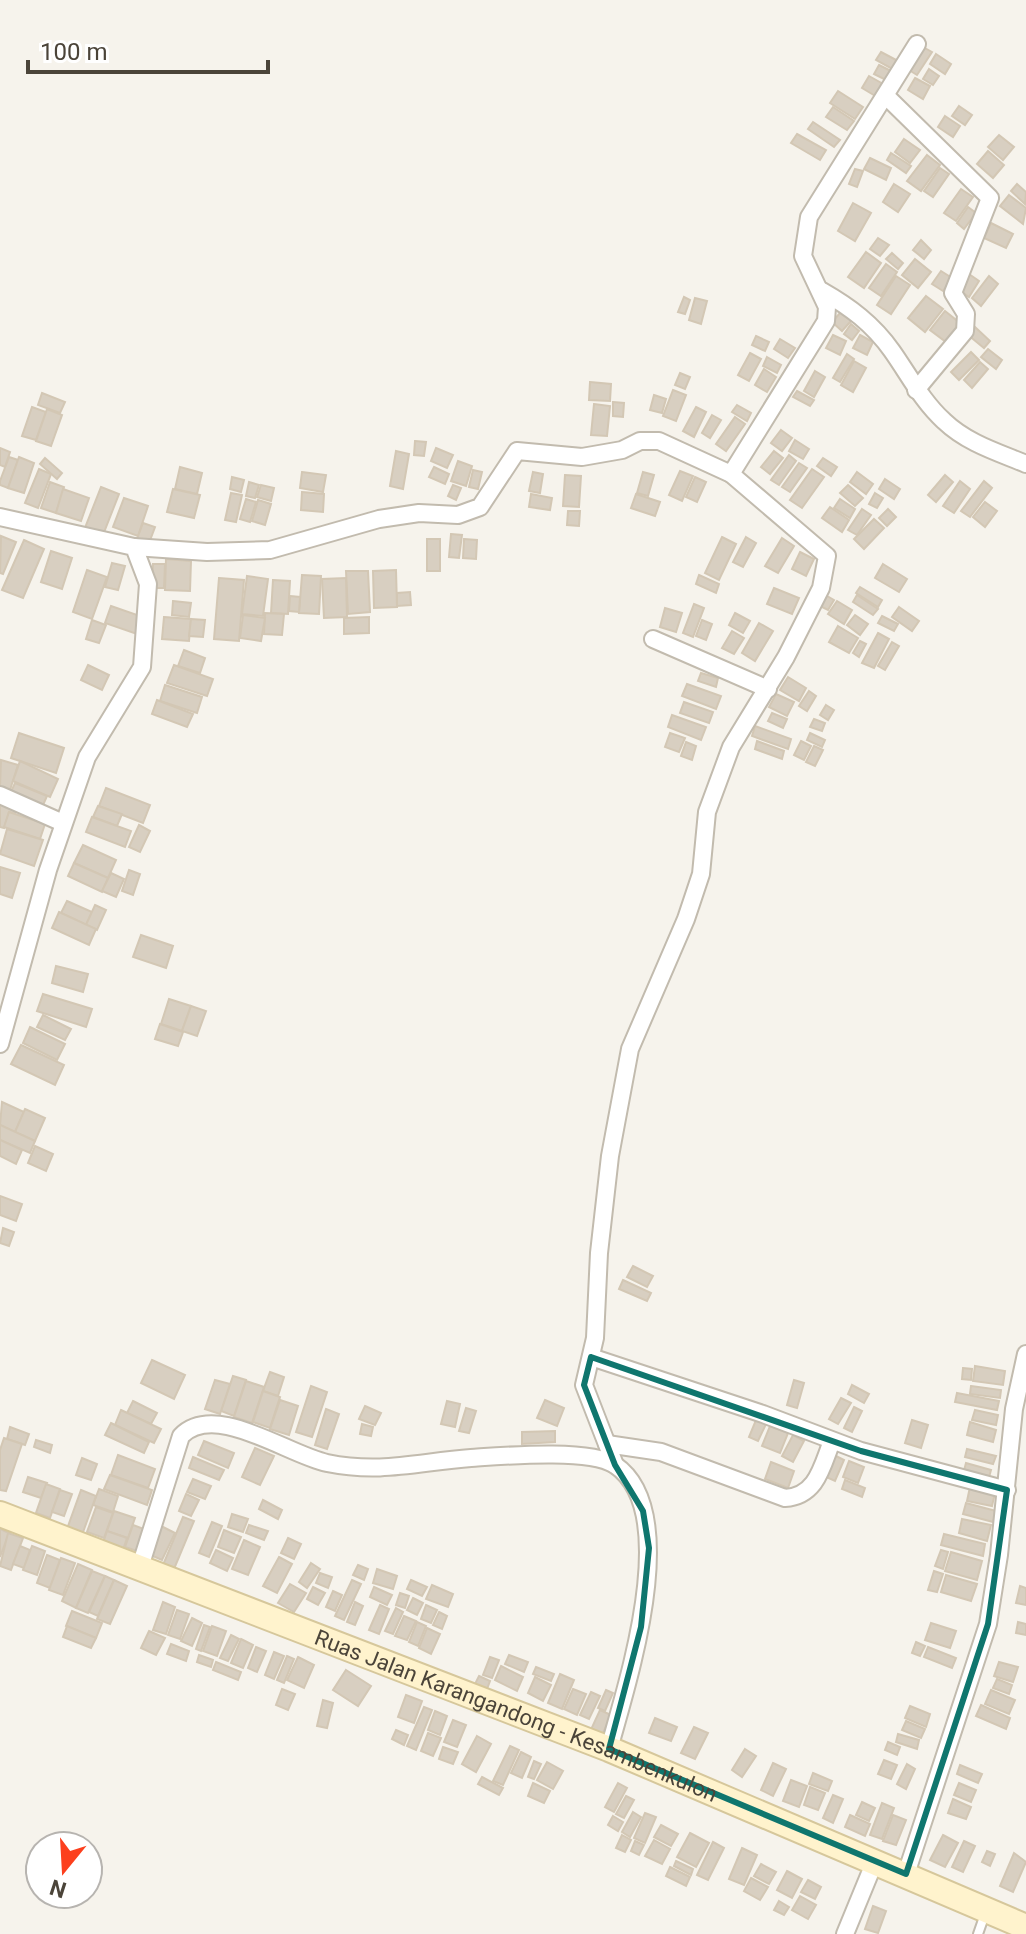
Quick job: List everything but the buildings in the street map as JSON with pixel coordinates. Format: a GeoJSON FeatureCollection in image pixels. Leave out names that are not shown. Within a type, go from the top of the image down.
{"type":"FeatureCollection","features":[{"type":"Feature","properties":{"kind":"main road","name":"Ruas Jalan Karangandong - Kesambenkulon"},"geometry":{"type":"LineString","coordinates":[[0,1514],[609,1749],[1026,1927]]}},
{"type":"Feature","properties":{"kind":"street"},"geometry":{"type":"LineString","coordinates":[[917,44],[809,217],[803,256],[812,279],[822,291],[852,308],[869,323],[916,390],[944,421],[972,442],[1026,464]]}},
{"type":"Feature","properties":{"kind":"street"},"geometry":{"type":"LineString","coordinates":[[886,96],[990,198],[953,293],[966,314],[965,331],[916,390]]}},
{"type":"Feature","properties":{"kind":"street"},"geometry":{"type":"LineString","coordinates":[[731,474],[826,321],[827,307],[822,291]]}},
{"type":"Feature","properties":{"kind":"street"},"geometry":{"type":"LineString","coordinates":[[0,517],[134,547],[207,552],[270,550],[379,519],[419,513],[458,515],[480,507],[517,451],[582,457],[622,450],[640,441],[659,441],[731,474],[827,556],[821,588],[768,689],[731,747],[707,812],[701,874],[686,919],[630,1049],[610,1156],[591,1357],[584,1385],[615,1465],[630,1485],[643,1511],[649,1548],[641,1627],[609,1749]]}},
{"type":"Feature","properties":{"kind":"street"},"geometry":{"type":"LineString","coordinates":[[0,1044],[63,823],[87,757],[142,667],[148,584],[134,547]]}},
{"type":"Feature","properties":{"kind":"street"},"geometry":{"type":"LineString","coordinates":[[653,639],[768,689]]}},
{"type":"Feature","properties":{"kind":"street"},"geometry":{"type":"LineString","coordinates":[[0,795],[63,823]]}},
{"type":"Feature","properties":{"kind":"street"},"geometry":{"type":"LineString","coordinates":[[906,1874],[988,1624],[1007,1490],[1014,1409],[1026,1354]]}},
{"type":"Feature","properties":{"kind":"street"},"geometry":{"type":"LineString","coordinates":[[591,1357],[763,1414],[832,1441],[1007,1490]]}},
{"type":"Feature","properties":{"kind":"street"},"geometry":{"type":"LineString","coordinates":[[140,1567],[181,1436],[191,1426],[208,1423],[251,1433],[304,1456],[364,1470],[470,1458],[589,1458],[615,1465]]}},
{"type":"Feature","properties":{"kind":"street"},"geometry":{"type":"LineString","coordinates":[[607,1444],[661,1452],[785,1498],[803,1495],[811,1489],[832,1441]]}},
{"type":"Feature","properties":{"kind":"street"},"geometry":{"type":"LineString","coordinates":[[845,1934],[875,1861]]}},
{"type":"Feature","properties":{"kind":"lane"},"geometry":{"type":"LineString","coordinates":[[978,1934],[986,1909]]}},
{"type":"Feature","properties":{"kind":"highlighted area"},"geometry":{"type":"Polygon","coordinates":[[[591,1357],[861,1451],[1007,1490],[988,1624],[906,1874],[609,1749],[641,1627],[649,1548],[643,1511],[615,1465],[584,1385],[591,1357]]]}}]}
